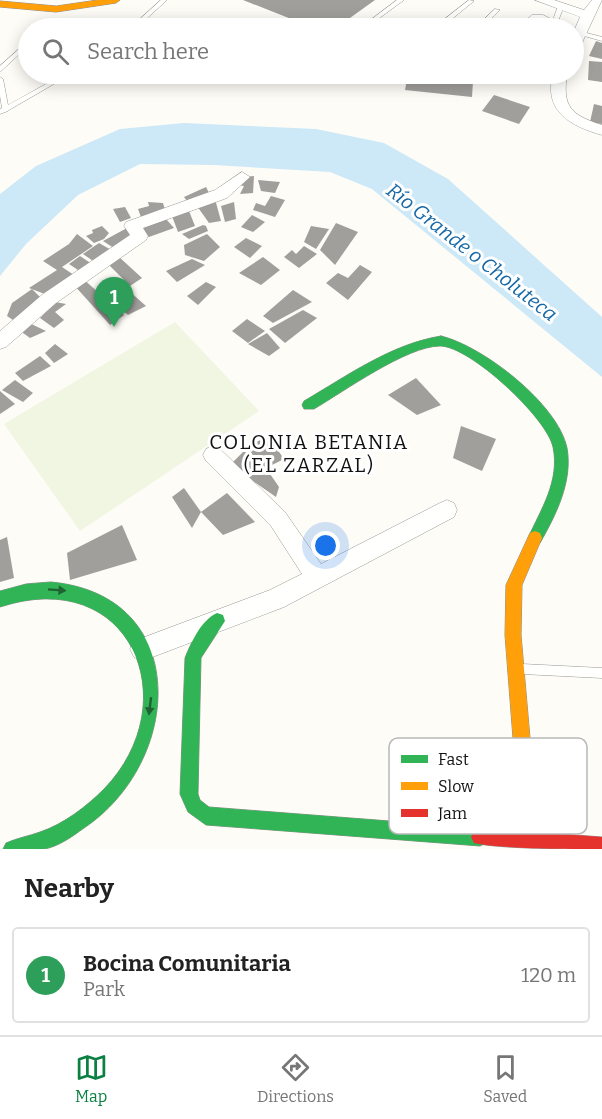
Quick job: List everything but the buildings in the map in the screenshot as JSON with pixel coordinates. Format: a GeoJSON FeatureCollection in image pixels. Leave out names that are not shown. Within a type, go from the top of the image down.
{"type":"FeatureCollection","features":[{"type":"Feature","properties":{"kind":"main road"},"geometry":{"type":"LineString","coordinates":[[20,0],[83,0]]}},
{"type":"Feature","properties":{"kind":"main road"},"geometry":{"type":"LineString","coordinates":[[0,4],[56,9],[117,0]]}},
{"type":"Feature","properties":{"kind":"main road"},"geometry":{"type":"LineString","coordinates":[[309,405],[394,356],[438,341],[463,346],[512,382],[539,412],[560,444],[561,478],[551,512],[530,546],[514,585],[516,668],[522,738]]}},
{"type":"Feature","properties":{"kind":"main road"},"geometry":{"type":"LineString","coordinates":[[0,599],[13,594],[57,588],[100,601],[133,632],[151,674],[148,723],[130,770],[100,804],[51,838],[12,849]]}},
{"type":"Feature","properties":{"kind":"main road"},"geometry":{"type":"LineString","coordinates":[[217,621],[199,644],[193,658],[189,794],[194,806],[206,816],[389,830]]}},
{"type":"Feature","properties":{"kind":"main road"},"geometry":{"type":"LineString","coordinates":[[439,834],[530,841],[562,846],[602,846]]}},
{"type":"Feature","properties":{"kind":"main road"},"geometry":{"type":"LineString","coordinates":[[529,834],[530,841]]}},
{"type":"Feature","properties":{"kind":"street"},"geometry":{"type":"LineString","coordinates":[[541,0],[587,15]]}},
{"type":"Feature","properties":{"kind":"street"},"geometry":{"type":"LineString","coordinates":[[584,22],[599,0]]}},
{"type":"Feature","properties":{"kind":"street"},"geometry":{"type":"LineString","coordinates":[[557,84],[558,104],[565,114],[580,123],[602,130]]}},
{"type":"Feature","properties":{"kind":"street"},"geometry":{"type":"LineString","coordinates":[[0,342],[13,328],[85,272],[140,236],[132,226],[221,194],[242,177]]}},
{"type":"Feature","properties":{"kind":"street"},"geometry":{"type":"LineString","coordinates":[[213,455],[278,519],[318,578]]}},
{"type":"Feature","properties":{"kind":"street"},"geometry":{"type":"LineString","coordinates":[[142,649],[276,599],[447,510]]}},
{"type":"Feature","properties":{"kind":"lane"},"geometry":{"type":"LineString","coordinates":[[146,18],[164,0]]}},
{"type":"Feature","properties":{"kind":"lane"},"geometry":{"type":"LineString","coordinates":[[377,18],[401,0]]}},
{"type":"Feature","properties":{"kind":"lane"},"geometry":{"type":"LineString","coordinates":[[449,18],[471,1]]}},
{"type":"Feature","properties":{"kind":"lane"},"geometry":{"type":"LineString","coordinates":[[557,18],[561,6]]}},
{"type":"Feature","properties":{"kind":"lane"},"geometry":{"type":"LineString","coordinates":[[489,18],[497,10]]}},
{"type":"Feature","properties":{"kind":"lane"},"geometry":{"type":"LineString","coordinates":[[584,39],[602,39]]}},
{"type":"Feature","properties":{"kind":"lane"},"geometry":{"type":"LineString","coordinates":[[0,70],[18,53]]}},
{"type":"Feature","properties":{"kind":"lane"},"geometry":{"type":"LineString","coordinates":[[0,79],[3,111],[50,84]]}},
{"type":"Feature","properties":{"kind":"lane"},"geometry":{"type":"LineString","coordinates":[[516,668],[602,673]]}},
{"type":"Feature","properties":{"kind":"green space"},"geometry":{"type":"Polygon","coordinates":[[[175,322],[259,411],[80,531],[4,424],[175,322]]]}},
{"type":"Feature","properties":{"kind":"water","name":"Río Grande o Choluteca"},"geometry":{"type":"Polygon","coordinates":[[[184,123],[316,129],[384,143],[448,179],[602,317],[602,377],[372,189],[330,172],[214,165],[140,164],[78,195],[26,244],[0,276],[0,194],[36,166],[120,129],[184,123]]]}},
{"type":"Feature","properties":{"kind":"traffic: fast"},"geometry":{"type":"LineString","coordinates":[[309,405],[393,357],[427,343],[441,341],[455,344],[472,353],[511,382],[529,400],[544,417],[560,447],[561,460],[556,495],[535,538]]}},
{"type":"Feature","properties":{"kind":"traffic: fast"},"geometry":{"type":"LineString","coordinates":[[0,599],[26,592],[51,589],[76,593],[101,604],[122,620],[137,639],[146,660],[150,684],[150,708],[146,732],[137,756],[118,786],[92,812],[62,832],[12,849]]}},
{"type":"Feature","properties":{"kind":"traffic: fast"},"geometry":{"type":"LineString","coordinates":[[217,621],[199,644],[193,658],[189,794],[194,806],[206,816],[389,830]]}},
{"type":"Feature","properties":{"kind":"traffic: fast"},"geometry":{"type":"LineString","coordinates":[[441,834],[480,837]]}},
{"type":"Feature","properties":{"kind":"traffic: slow"},"geometry":{"type":"LineString","coordinates":[[0,4],[56,9],[116,0]]}},
{"type":"Feature","properties":{"kind":"traffic: slow"},"geometry":{"type":"LineString","coordinates":[[522,738],[513,635],[514,585],[535,538]]}},
{"type":"Feature","properties":{"kind":"traffic: slow"},"geometry":{"type":"LineString","coordinates":[[529,834],[530,841]]}},
{"type":"Feature","properties":{"kind":"traffic: jam"},"geometry":{"type":"LineString","coordinates":[[480,837],[602,846]]}},
{"type":"Feature","properties":{"kind":"place","name":"Bocina Comunitaria"},"geometry":{"type":"Point","coordinates":[114,327]}},
{"type":"Feature","properties":{"kind":"district","name":"COLONIA BETANIA (EL ZARZAL)"},"geometry":{"type":"Point","coordinates":[309,454]}}]}
